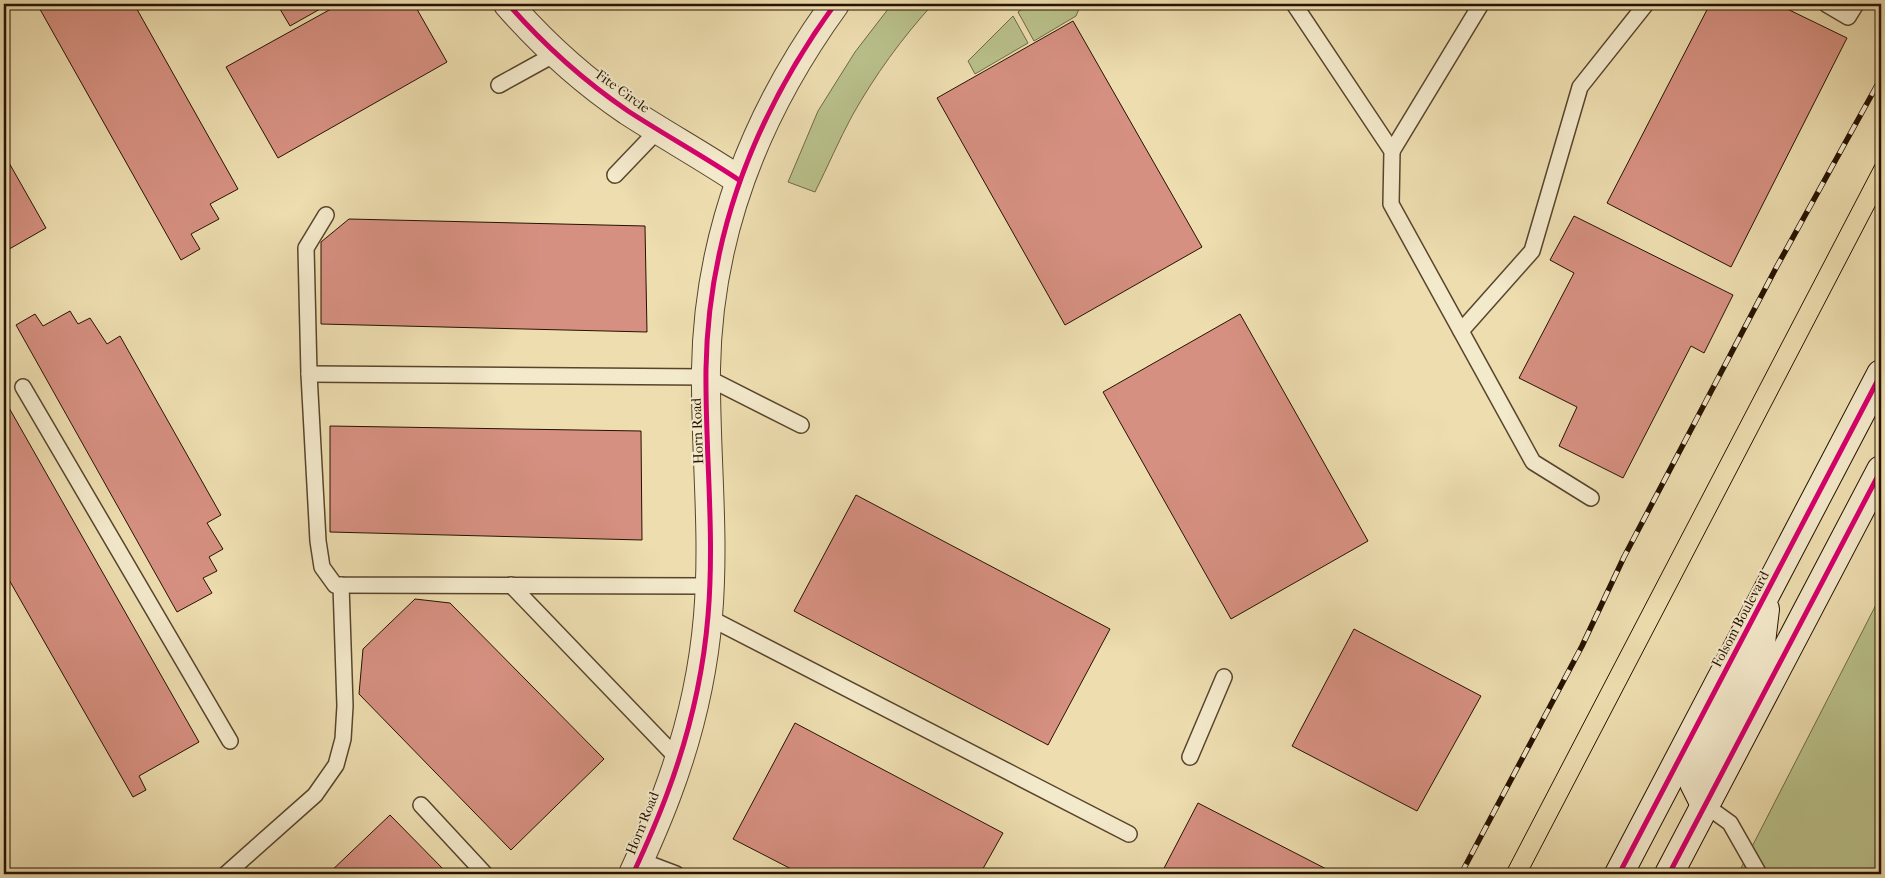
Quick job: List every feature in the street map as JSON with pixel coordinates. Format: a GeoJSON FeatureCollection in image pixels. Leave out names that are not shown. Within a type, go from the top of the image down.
{"type":"FeatureCollection","features":[{"type":"Feature","properties":{"kind":"main road","name":"Fite Circle"},"geometry":{"type":"LineString","coordinates":[[508,4],[522,20],[573,68],[628,110],[739,180]]}},
{"type":"Feature","properties":{"kind":"main road","name":"Horn Road"},"geometry":{"type":"LineString","coordinates":[[636,867],[667,794],[679,760],[697,689],[708,617],[711,544],[706,377],[710,302],[722,236],[739,180],[776,97],[810,39],[835,4]]}},
{"type":"Feature","properties":{"kind":"main road","name":"Folsom Boulevard"},"geometry":{"type":"LineString","coordinates":[[1619,874],[1881,374]]}},
{"type":"Feature","properties":{"kind":"main road"},"geometry":{"type":"LineString","coordinates":[[1669,874],[1881,470]]}},
{"type":"Feature","properties":{"kind":"main road"},"geometry":{"type":"LineString","coordinates":[[1705,805],[1694,783],[1760,651],[1767,593]]}},
{"type":"Feature","properties":{"kind":"lane"},"geometry":{"type":"LineString","coordinates":[[1294,4],[1392,151]]}},
{"type":"Feature","properties":{"kind":"lane"},"geometry":{"type":"LineString","coordinates":[[1461,331],[1532,251],[1580,87],[1646,4]]}},
{"type":"Feature","properties":{"kind":"lane"},"geometry":{"type":"LineString","coordinates":[[1826,4],[1848,17],[1856,4]]}},
{"type":"Feature","properties":{"kind":"lane"},"geometry":{"type":"LineString","coordinates":[[1475,7],[1392,151],[1391,204],[1533,462],[1591,498]]}},
{"type":"Feature","properties":{"kind":"lane"},"geometry":{"type":"LineString","coordinates":[[499,85],[557,53]]}},
{"type":"Feature","properties":{"kind":"lane"},"geometry":{"type":"LineString","coordinates":[[615,175],[659,129]]}},
{"type":"Feature","properties":{"kind":"lane"},"geometry":{"type":"LineString","coordinates":[[326,215],[306,248],[309,374],[318,541],[322,566],[335,585],[709,586]]}},
{"type":"Feature","properties":{"kind":"lane"},"geometry":{"type":"LineString","coordinates":[[309,374],[706,377],[801,425]]}},
{"type":"Feature","properties":{"kind":"lane"},"geometry":{"type":"LineString","coordinates":[[23,387],[230,741]]}},
{"type":"Feature","properties":{"kind":"lane"},"geometry":{"type":"LineString","coordinates":[[226,874],[315,795],[336,765],[343,740],[346,706],[341,585]]}},
{"type":"Feature","properties":{"kind":"lane"},"geometry":{"type":"LineString","coordinates":[[510,585],[679,760]]}},
{"type":"Feature","properties":{"kind":"lane"},"geometry":{"type":"LineString","coordinates":[[708,617],[1129,834]]}},
{"type":"Feature","properties":{"kind":"lane"},"geometry":{"type":"LineString","coordinates":[[1190,758],[1224,677]]}},
{"type":"Feature","properties":{"kind":"lane"},"geometry":{"type":"LineString","coordinates":[[421,805],[485,874]]}},
{"type":"Feature","properties":{"kind":"lane"},"geometry":{"type":"LineString","coordinates":[[1705,805],[1730,823],[1759,874]]}},
{"type":"Feature","properties":{"kind":"lane"},"geometry":{"type":"LineString","coordinates":[[636,867],[676,874]]}},
{"type":"Feature","properties":{"kind":"green space"},"geometry":{"type":"Polygon","coordinates":[[[892,4],[933,4],[910,30],[870,86],[847,125],[815,192],[788,182],[818,111],[855,52],[892,4]]]}},
{"type":"Feature","properties":{"kind":"green space"},"geometry":{"type":"Polygon","coordinates":[[[1028,4],[1081,4],[1076,16],[1034,41],[1018,12],[1028,4]]]}},
{"type":"Feature","properties":{"kind":"green space"},"geometry":{"type":"Polygon","coordinates":[[[1013,16],[1028,43],[975,74],[968,61],[1013,16]]]}},
{"type":"Feature","properties":{"kind":"green space"},"geometry":{"type":"Polygon","coordinates":[[[1881,595],[1881,874],[1738,874],[1881,595]]]}},
{"type":"Feature","properties":{"kind":"building"},"geometry":{"type":"Polygon","coordinates":[[[37,4],[134,4],[238,189],[210,204],[219,219],[191,234],[200,249],[181,260],[37,4]]]}},
{"type":"Feature","properties":{"kind":"building"},"geometry":{"type":"Polygon","coordinates":[[[277,4],[329,4],[290,26],[277,4]]]}},
{"type":"Feature","properties":{"kind":"building"},"geometry":{"type":"Polygon","coordinates":[[[340,4],[414,4],[447,62],[278,158],[226,67],[340,4]]]}},
{"type":"Feature","properties":{"kind":"building"},"geometry":{"type":"Polygon","coordinates":[[[1710,4],[1757,4],[1761,6],[1762,4],[1777,4],[1847,38],[1731,267],[1607,203],[1710,4]]]}},
{"type":"Feature","properties":{"kind":"building"},"geometry":{"type":"Polygon","coordinates":[[[1073,21],[1202,247],[1065,325],[937,98],[1073,21]]]}},
{"type":"Feature","properties":{"kind":"building"},"geometry":{"type":"Polygon","coordinates":[[[4,154],[46,228],[4,252],[4,154]]]}},
{"type":"Feature","properties":{"kind":"building"},"geometry":{"type":"Polygon","coordinates":[[[1574,216],[1733,295],[1704,353],[1691,346],[1623,478],[1559,446],[1577,407],[1519,378],[1574,273],[1550,260],[1574,216]]]}},
{"type":"Feature","properties":{"kind":"building"},"geometry":{"type":"Polygon","coordinates":[[[349,219],[645,226],[647,332],[321,324],[321,242],[349,219]]]}},
{"type":"Feature","properties":{"kind":"building"},"geometry":{"type":"Polygon","coordinates":[[[70,311],[78,324],[90,318],[107,344],[120,336],[221,515],[207,523],[223,549],[209,557],[217,571],[203,578],[212,593],[177,612],[16,325],[35,314],[43,326],[70,311]]]}},
{"type":"Feature","properties":{"kind":"building"},"geometry":{"type":"Polygon","coordinates":[[[1240,314],[1368,541],[1231,619],[1103,392],[1240,314]]]}},
{"type":"Feature","properties":{"kind":"building"},"geometry":{"type":"Polygon","coordinates":[[[4,399],[199,742],[139,776],[146,790],[133,797],[4,571],[4,399]]]}},
{"type":"Feature","properties":{"kind":"building"},"geometry":{"type":"Polygon","coordinates":[[[330,426],[641,431],[642,540],[330,532],[330,426]]]}},
{"type":"Feature","properties":{"kind":"building"},"geometry":{"type":"Polygon","coordinates":[[[856,495],[1110,629],[1048,745],[794,611],[856,495]]]}},
{"type":"Feature","properties":{"kind":"building"},"geometry":{"type":"Polygon","coordinates":[[[415,599],[450,603],[604,759],[511,850],[359,694],[363,649],[415,599]]]}},
{"type":"Feature","properties":{"kind":"building"},"geometry":{"type":"Polygon","coordinates":[[[1354,629],[1481,696],[1417,811],[1292,746],[1354,629]]]}},
{"type":"Feature","properties":{"kind":"building"},"geometry":{"type":"Polygon","coordinates":[[[795,723],[1003,833],[980,874],[801,874],[733,839],[795,723]]]}},
{"type":"Feature","properties":{"kind":"building"},"geometry":{"type":"Polygon","coordinates":[[[1198,803],[1336,874],[1161,874],[1198,803]]]}},
{"type":"Feature","properties":{"kind":"building"},"geometry":{"type":"Polygon","coordinates":[[[390,815],[448,874],[328,874],[390,815]]]}},
{"type":"Feature","properties":{"kind":"tram line"},"geometry":{"type":"LineString","coordinates":[[1505,874],[1881,153]]}},
{"type":"Feature","properties":{"kind":"tram line"},"geometry":{"type":"LineString","coordinates":[[1527,874],[1881,195]]}},
{"type":"Feature","properties":{"kind":"railway"},"geometry":{"type":"LineString","coordinates":[[1461,874],[1582,646],[1624,557],[1776,268],[1881,78]]}},
{"type":"Feature","properties":{"kind":"cycle path"},"geometry":{"type":"LineString","coordinates":[[508,4],[550,48],[580,75],[628,111],[739,180]]}},
{"type":"Feature","properties":{"kind":"cycle path"},"geometry":{"type":"LineString","coordinates":[[633,874],[675,773],[694,706],[706,639],[711,554],[706,369],[709,319],[716,270],[727,222],[742,176],[760,132],[782,88],[807,45],[835,4]]}},
{"type":"Feature","properties":{"kind":"cycle path"},"geometry":{"type":"LineString","coordinates":[[1619,874],[1881,374]]}},
{"type":"Feature","properties":{"kind":"cycle path"},"geometry":{"type":"LineString","coordinates":[[1669,874],[1881,470]]}}]}
